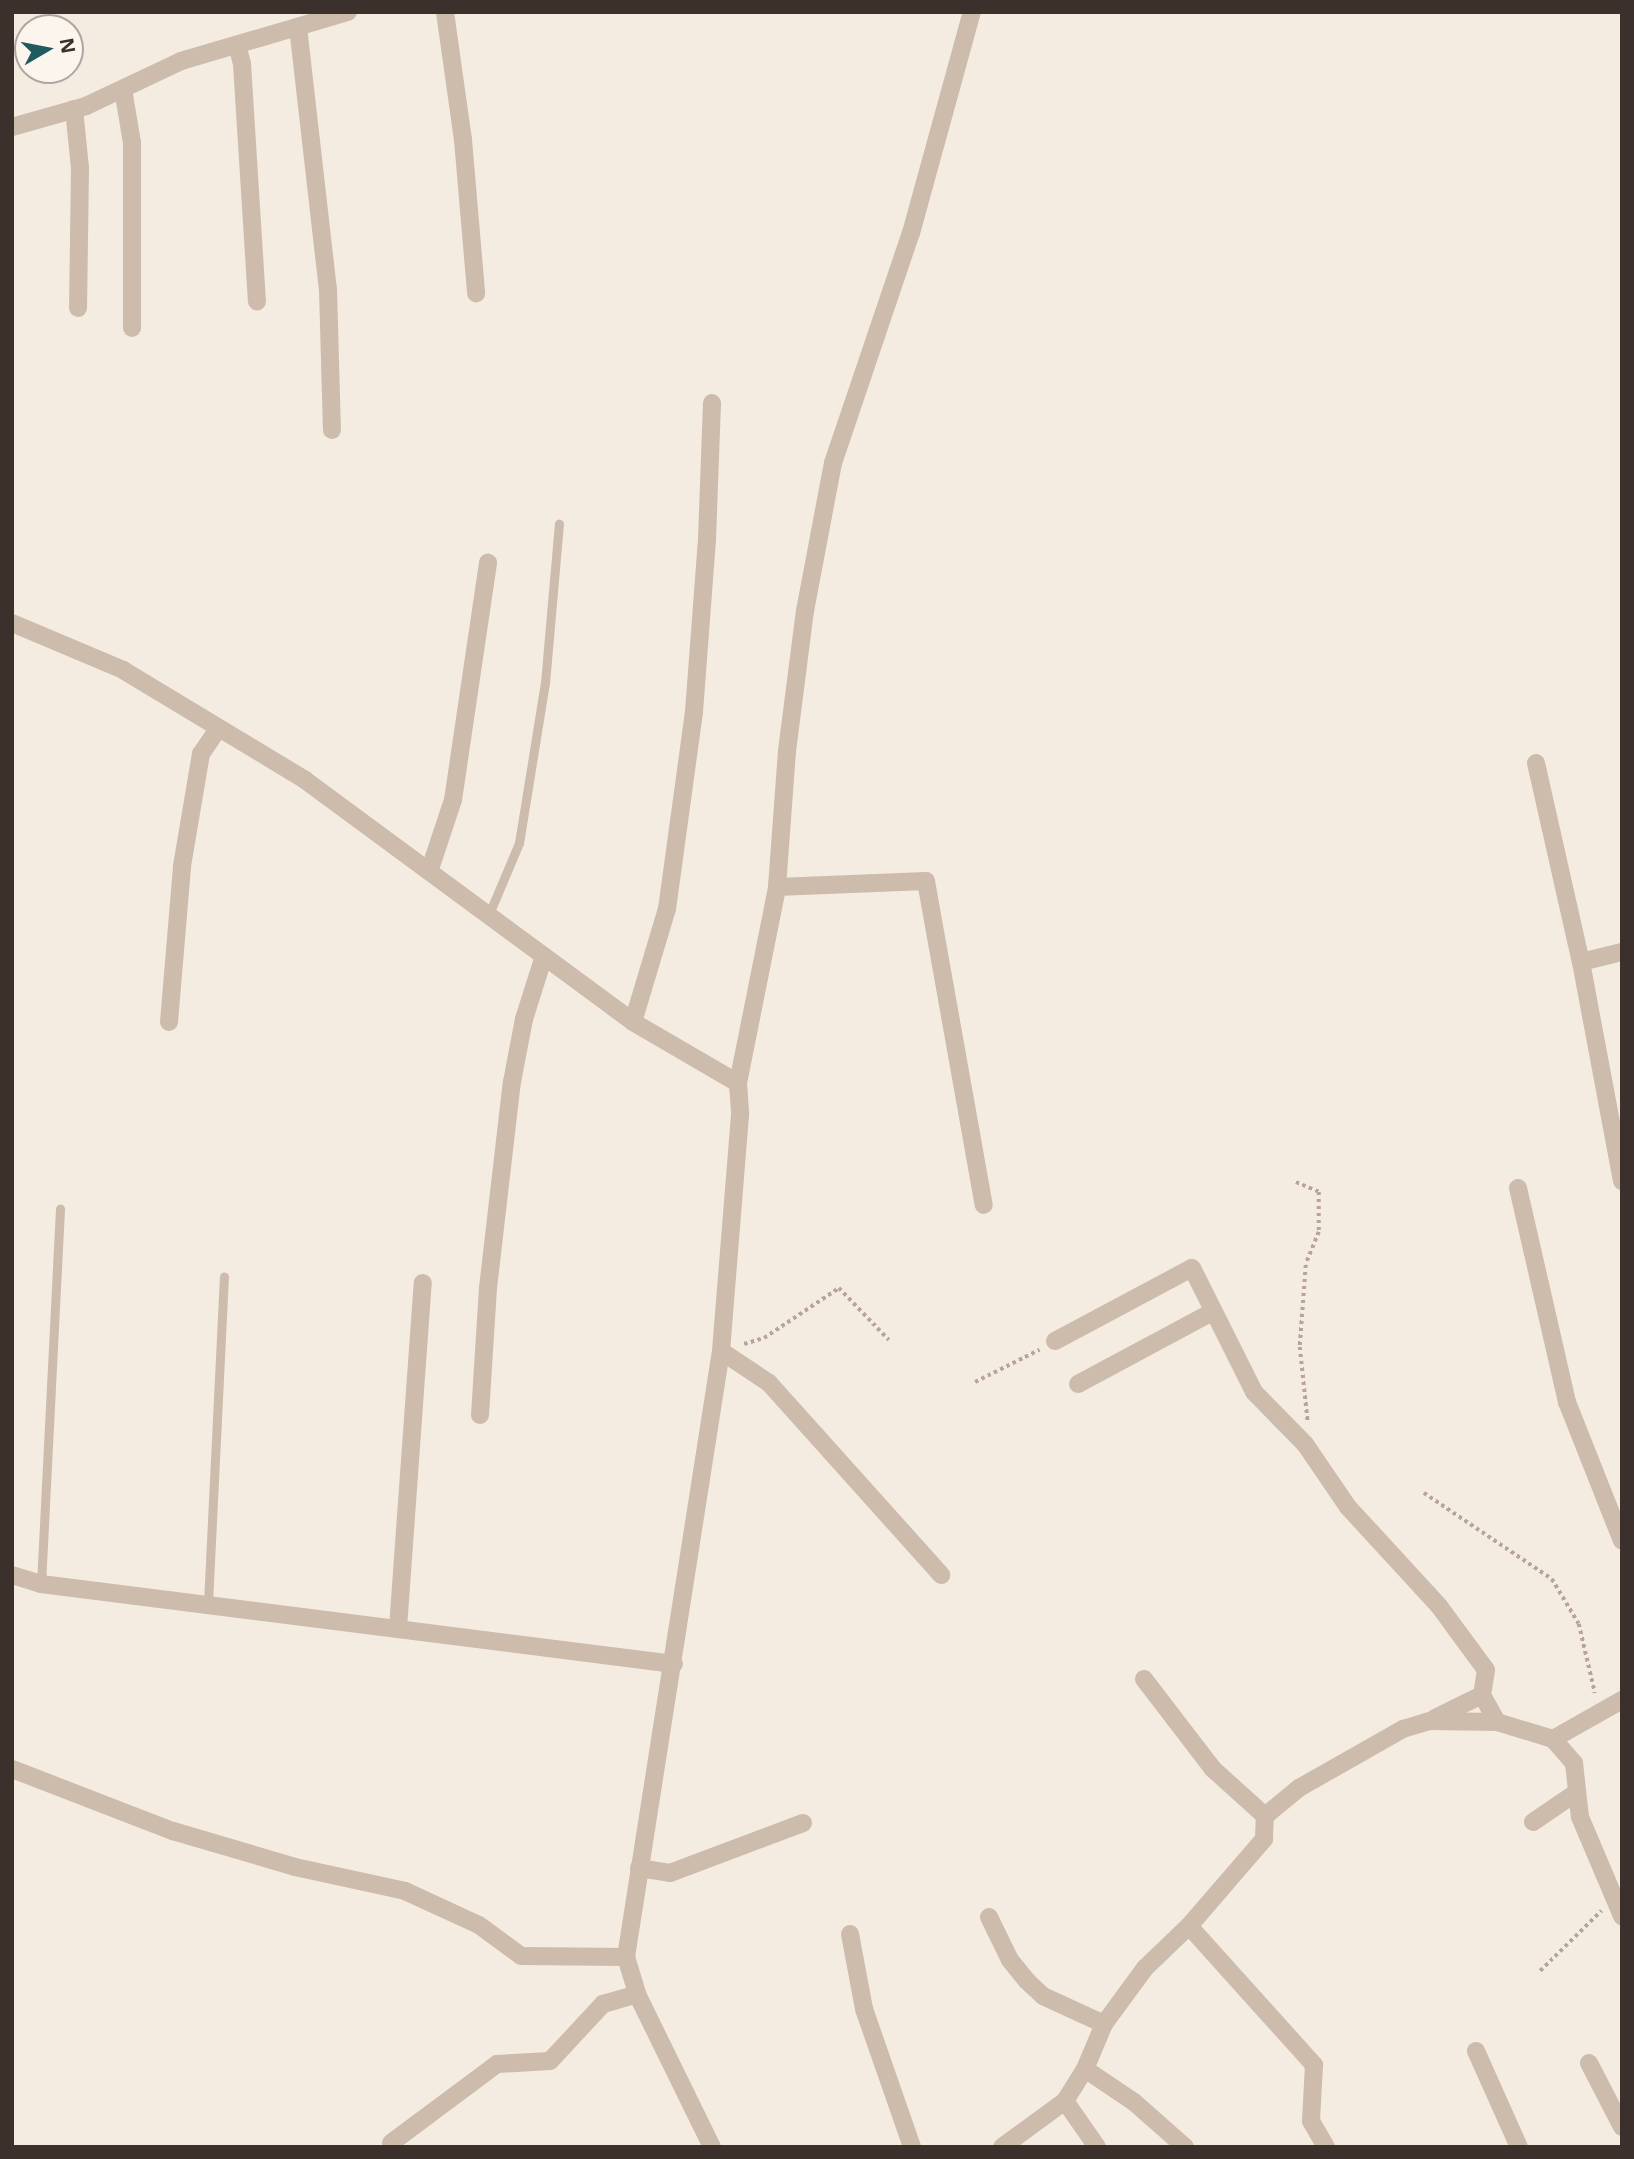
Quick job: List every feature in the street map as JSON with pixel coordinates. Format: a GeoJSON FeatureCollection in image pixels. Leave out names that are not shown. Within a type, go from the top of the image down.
{"type":"FeatureCollection","features":[{"type":"Feature","properties":{"kind":"street"},"geometry":{"type":"LineString","coordinates":[[12,127],[74,109],[181,61],[348,12]]}},
{"type":"Feature","properties":{"kind":"street"},"geometry":{"type":"LineString","coordinates":[[445,12],[463,141],[476,292]]}},
{"type":"Feature","properties":{"kind":"street"},"geometry":{"type":"LineString","coordinates":[[712,2147],[638,1994],[626,1957],[721,1351],[740,1115],[738,1083],[777,887],[787,751],[805,611],[833,463],[911,233],[972,12]]}},
{"type":"Feature","properties":{"kind":"street"},"geometry":{"type":"LineString","coordinates":[[298,27],[328,289],[332,430]]}},
{"type":"Feature","properties":{"kind":"street"},"geometry":{"type":"LineString","coordinates":[[237,45],[242,64],[257,302]]}},
{"type":"Feature","properties":{"kind":"street"},"geometry":{"type":"LineString","coordinates":[[123,89],[132,143],[132,328]]}},
{"type":"Feature","properties":{"kind":"street"},"geometry":{"type":"LineString","coordinates":[[74,109],[80,168],[78,308]]}},
{"type":"Feature","properties":{"kind":"street"},"geometry":{"type":"LineString","coordinates":[[634,1022],[667,909],[694,712],[707,540],[712,403]]}},
{"type":"Feature","properties":{"kind":"street"},"geometry":{"type":"LineString","coordinates":[[430,869],[453,800],[488,563]]}},
{"type":"Feature","properties":{"kind":"street"},"geometry":{"type":"LineString","coordinates":[[12,623],[123,670],[305,780],[430,869],[634,1022],[738,1083]]}},
{"type":"Feature","properties":{"kind":"street"},"geometry":{"type":"LineString","coordinates":[[169,1022],[182,866],[201,754],[218,729]]}},
{"type":"Feature","properties":{"kind":"street"},"geometry":{"type":"LineString","coordinates":[[1536,763],[1581,962],[1622,1181]]}},
{"type":"Feature","properties":{"kind":"street"},"geometry":{"type":"LineString","coordinates":[[777,887],[926,881],[984,1205]]}},
{"type":"Feature","properties":{"kind":"street"},"geometry":{"type":"LineString","coordinates":[[1581,962],[1622,952]]}},
{"type":"Feature","properties":{"kind":"street"},"geometry":{"type":"LineString","coordinates":[[480,1415],[488,1288],[512,1082],[524,1019],[544,956]]}},
{"type":"Feature","properties":{"kind":"street"},"geometry":{"type":"LineString","coordinates":[[1518,1188],[1567,1402],[1622,1541]]}},
{"type":"Feature","properties":{"kind":"street"},"geometry":{"type":"LineString","coordinates":[[1055,1341],[1192,1268],[1254,1392],[1305,1444],[1348,1507],[1439,1606],[1486,1670],[1482,1695],[1497,1721]]}},
{"type":"Feature","properties":{"kind":"street"},"geometry":{"type":"LineString","coordinates":[[398,1628],[423,1283]]}},
{"type":"Feature","properties":{"kind":"street"},"geometry":{"type":"LineString","coordinates":[[1078,1384],[1212,1312]]}},
{"type":"Feature","properties":{"kind":"street"},"geometry":{"type":"LineString","coordinates":[[721,1351],[769,1384],[941,1575]]}},
{"type":"Feature","properties":{"kind":"street"},"geometry":{"type":"LineString","coordinates":[[12,1575],[41,1584],[674,1664]]}},
{"type":"Feature","properties":{"kind":"street"},"geometry":{"type":"LineString","coordinates":[[1144,1679],[1213,1769],[1265,1816]]}},
{"type":"Feature","properties":{"kind":"street"},"geometry":{"type":"LineString","coordinates":[[1265,1816],[1311,1782],[1403,1729],[1430,1721],[1482,1695]]}},
{"type":"Feature","properties":{"kind":"street"},"geometry":{"type":"LineString","coordinates":[[1553,1740],[1622,1700]]}},
{"type":"Feature","properties":{"kind":"street"},"geometry":{"type":"LineString","coordinates":[[1430,1721],[1497,1721],[1553,1740],[1574,1763],[1574,1794],[1618,1908]]}},
{"type":"Feature","properties":{"kind":"street"},"geometry":{"type":"LineString","coordinates":[[12,1769],[173,1831],[295,1867],[405,1891],[479,1925],[521,1955],[626,1957]]}},
{"type":"Feature","properties":{"kind":"street"},"geometry":{"type":"LineString","coordinates":[[1533,1822],[1574,1794]]}},
{"type":"Feature","properties":{"kind":"street"},"geometry":{"type":"LineString","coordinates":[[1002,2147],[1065,2101],[1086,2069],[1104,2024],[1144,1968],[1189,1926],[1264,1839],[1265,1816]]}},
{"type":"Feature","properties":{"kind":"street"},"geometry":{"type":"LineString","coordinates":[[639,1868],[670,1873],[803,1823]]}},
{"type":"Feature","properties":{"kind":"street"},"geometry":{"type":"LineString","coordinates":[[989,1917],[1010,1960],[1043,1996],[1104,2024]]}},
{"type":"Feature","properties":{"kind":"street"},"geometry":{"type":"LineString","coordinates":[[1189,1926],[1314,2065],[1311,2122],[1326,2147]]}},
{"type":"Feature","properties":{"kind":"street"},"geometry":{"type":"LineString","coordinates":[[850,1934],[864,2009],[912,2147]]}},
{"type":"Feature","properties":{"kind":"street"},"geometry":{"type":"LineString","coordinates":[[391,2143],[497,2064],[551,2062],[603,2004],[638,1994]]}},
{"type":"Feature","properties":{"kind":"street"},"geometry":{"type":"LineString","coordinates":[[1476,2051],[1519,2147]]}},
{"type":"Feature","properties":{"kind":"street"},"geometry":{"type":"LineString","coordinates":[[1589,2063],[1622,2127]]}},
{"type":"Feature","properties":{"kind":"street"},"geometry":{"type":"LineString","coordinates":[[1086,2069],[1134,2102],[1185,2147]]}},
{"type":"Feature","properties":{"kind":"street"},"geometry":{"type":"LineString","coordinates":[[1065,2101],[1097,2147]]}},
{"type":"Feature","properties":{"kind":"lane"},"geometry":{"type":"LineString","coordinates":[[489,914],[519,843],[545,683],[559,524]]}},
{"type":"Feature","properties":{"kind":"lane"},"geometry":{"type":"LineString","coordinates":[[41,1584],[60,1208]]}},
{"type":"Feature","properties":{"kind":"lane"},"geometry":{"type":"LineString","coordinates":[[208,1603],[224,1276]]}},
{"type":"Feature","properties":{"kind":"path"},"geometry":{"type":"LineString","coordinates":[[1296,1182],[1319,1192],[1319,1232],[1306,1265],[1300,1347],[1309,1418],[1305,1444]]}},
{"type":"Feature","properties":{"kind":"path"},"geometry":{"type":"LineString","coordinates":[[721,1351],[764,1338],[839,1288],[889,1340]]}},
{"type":"Feature","properties":{"kind":"path"},"geometry":{"type":"LineString","coordinates":[[975,1382],[1055,1341]]}},
{"type":"Feature","properties":{"kind":"path"},"geometry":{"type":"LineString","coordinates":[[1424,1493],[1552,1579],[1579,1625],[1595,1695],[1605,1712]]}},
{"type":"Feature","properties":{"kind":"path"},"geometry":{"type":"LineString","coordinates":[[1540,1971],[1583,1925],[1618,1908]]}}]}
